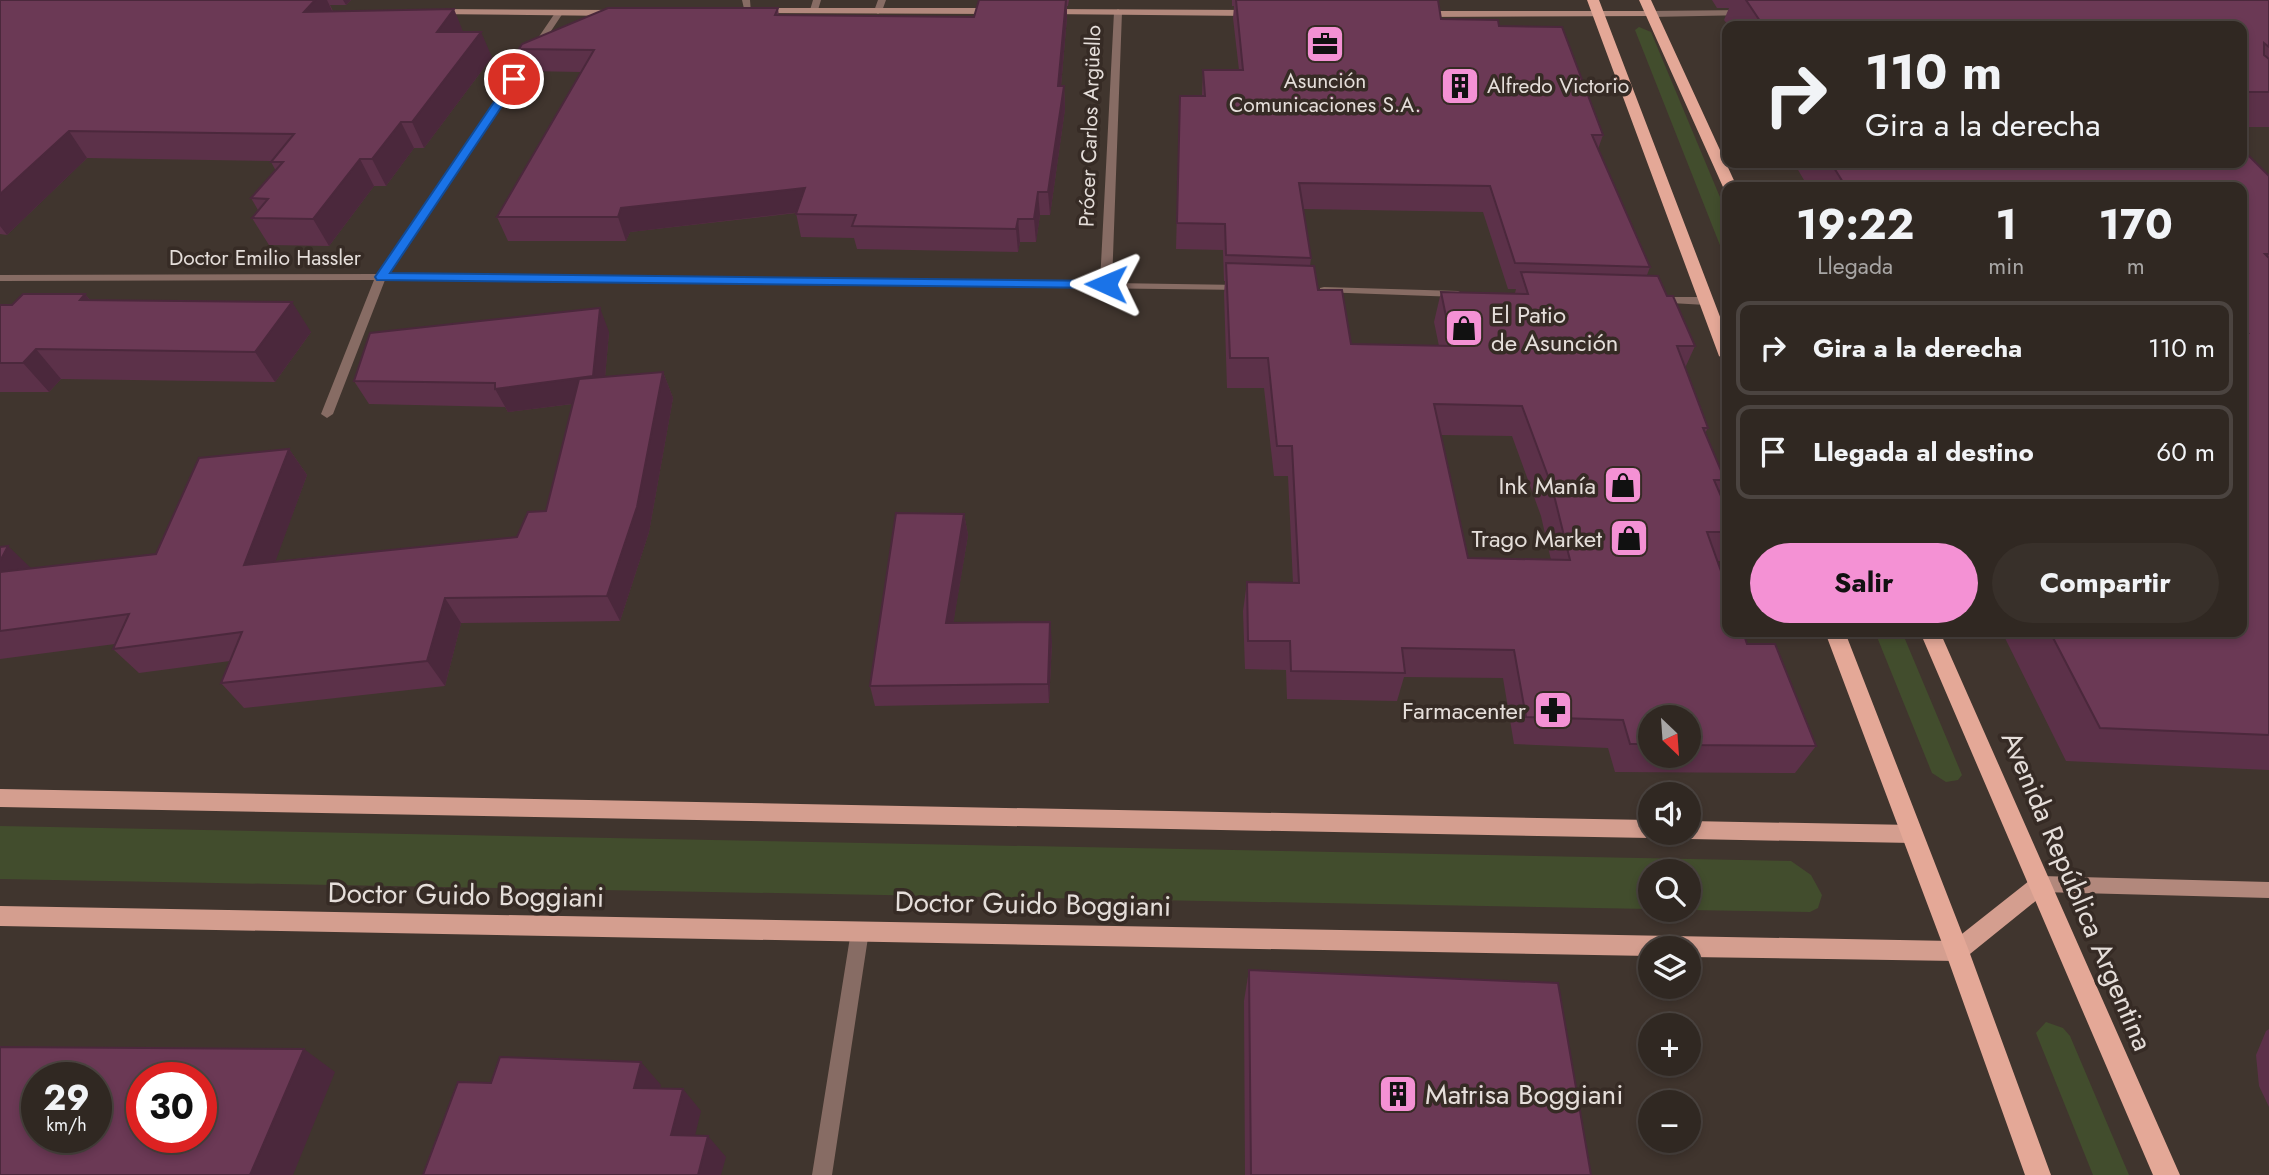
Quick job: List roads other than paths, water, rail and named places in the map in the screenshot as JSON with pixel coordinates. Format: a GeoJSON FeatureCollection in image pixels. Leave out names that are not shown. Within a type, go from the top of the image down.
{"type":"FeatureCollection","features":[{"type":"Feature","properties":{"kind":"highway"},"geometry":{"type":"LineString","coordinates":[[1645,0],[1728,182]]}},
{"type":"Feature","properties":{"kind":"highway"},"geometry":{"type":"LineString","coordinates":[[1596,7],[1653,152],[1722,343]]}},
{"type":"Feature","properties":{"kind":"highway"},"geometry":{"type":"LineString","coordinates":[[1837,637],[1957,951],[2038,1175]]}},
{"type":"Feature","properties":{"kind":"highway","name":"Avenida República Argentina"},"geometry":{"type":"LineString","coordinates":[[1932,637],[2166,1175]]}},
{"type":"Feature","properties":{"kind":"main road"},"geometry":{"type":"LineString","coordinates":[[1409,14],[1596,7],[1650,14]]}},
{"type":"Feature","properties":{"kind":"main road"},"geometry":{"type":"LineString","coordinates":[[734,12],[998,11]]}},
{"type":"Feature","properties":{"kind":"main road"},"geometry":{"type":"LineString","coordinates":[[419,12],[626,12]]}},
{"type":"Feature","properties":{"kind":"main road"},"geometry":{"type":"LineString","coordinates":[[1038,12],[1270,13]]}},
{"type":"Feature","properties":{"kind":"main road"},"geometry":{"type":"LineString","coordinates":[[0,798],[1638,830]]}},
{"type":"Feature","properties":{"kind":"main road"},"geometry":{"type":"LineString","coordinates":[[1701,830],[1913,834]]}},
{"type":"Feature","properties":{"kind":"main road"},"geometry":{"type":"LineString","coordinates":[[1957,951],[2041,884],[2269,890]]}},
{"type":"Feature","properties":{"kind":"main road","name":"Doctor Guido Boggiani"},"geometry":{"type":"LineString","coordinates":[[0,916],[1957,951]]}},
{"type":"Feature","properties":{"kind":"street"},"geometry":{"type":"LineString","coordinates":[[746,0],[748,11]]}},
{"type":"Feature","properties":{"kind":"street"},"geometry":{"type":"LineString","coordinates":[[814,10],[817,0]]}},
{"type":"Feature","properties":{"kind":"street"},"geometry":{"type":"LineString","coordinates":[[878,11],[882,0]]}},
{"type":"Feature","properties":{"kind":"street","name":"Prócer Carlos Argüello"},"geometry":{"type":"LineString","coordinates":[[1106,284],[1118,12]]}},
{"type":"Feature","properties":{"kind":"street"},"geometry":{"type":"LineString","coordinates":[[327,414],[381,277],[559,13]]}},
{"type":"Feature","properties":{"kind":"street"},"geometry":{"type":"LineString","coordinates":[[1650,14],[1752,13]]}},
{"type":"Feature","properties":{"kind":"street","name":"Doctor Emilio Hassler"},"geometry":{"type":"LineString","coordinates":[[0,278],[381,277],[1106,284],[1259,289]]}},
{"type":"Feature","properties":{"kind":"street"},"geometry":{"type":"LineString","coordinates":[[1315,290],[1468,295]]}},
{"type":"Feature","properties":{"kind":"street"},"geometry":{"type":"LineString","coordinates":[[1646,300],[1706,301]]}},
{"type":"Feature","properties":{"kind":"street"},"geometry":{"type":"LineString","coordinates":[[822,1175],[859,931]]}},
{"type":"Feature","properties":{"kind":"place","name":"Asunción Comunicaciones S.A."},"geometry":{"type":"Point","coordinates":[1325,44]}},
{"type":"Feature","properties":{"kind":"place","name":"Alfredo Victorio"},"geometry":{"type":"Point","coordinates":[1460,86]}},
{"type":"Feature","properties":{"kind":"place","name":"El Patio de Asunción"},"geometry":{"type":"Point","coordinates":[1464,328]}},
{"type":"Feature","properties":{"kind":"place","name":"Ink Manía"},"geometry":{"type":"Point","coordinates":[1623,485]}},
{"type":"Feature","properties":{"kind":"place","name":"Trago Market"},"geometry":{"type":"Point","coordinates":[1629,538]}},
{"type":"Feature","properties":{"kind":"place","name":"Farmacenter"},"geometry":{"type":"Point","coordinates":[1553,710]}},
{"type":"Feature","properties":{"kind":"place","name":"Matrisa Boggiani"},"geometry":{"type":"Point","coordinates":[1398,1094]}}]}
